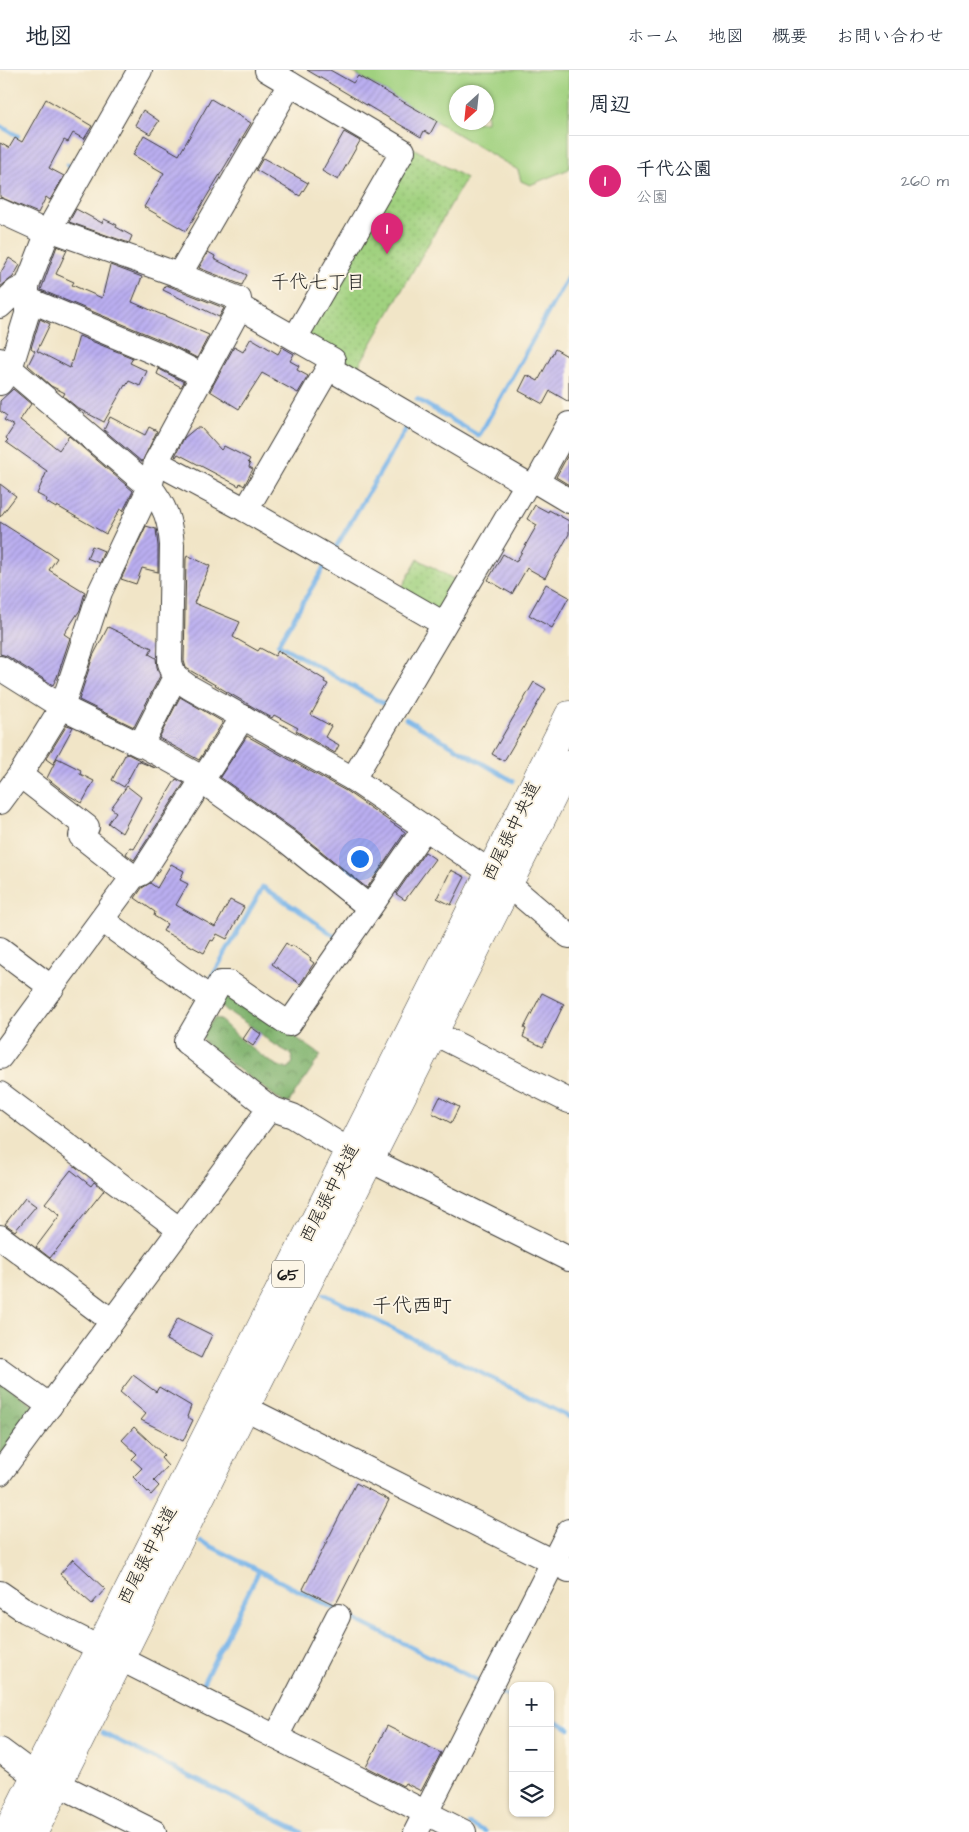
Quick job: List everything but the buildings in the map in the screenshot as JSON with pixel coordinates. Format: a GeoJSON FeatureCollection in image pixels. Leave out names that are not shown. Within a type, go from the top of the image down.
{"type":"FeatureCollection","features":[{"type":"Feature","properties":{"kind":"main road","name":"西尾張中央道"},"geometry":{"type":"LineString","coordinates":[[110,1653],[245,1408],[360,1156],[434,1033],[569,714]]}},
{"type":"Feature","properties":{"kind":"main road","name":"西尾張中央道"},"geometry":{"type":"LineString","coordinates":[[7,1832],[46,1780],[499,878],[569,764]]}},
{"type":"Feature","properties":{"kind":"main road","name":"西尾張中央道"},"geometry":{"type":"LineString","coordinates":[[34,1832],[46,1780]]}},
{"type":"Feature","properties":{"kind":"street"},"geometry":{"type":"LineString","coordinates":[[140,70],[49,231],[27,293],[27,314],[3,371],[150,487],[162,502],[171,526],[170,663],[176,678],[189,688],[353,779],[499,878],[569,936]]}},
{"type":"Feature","properties":{"kind":"street"},"geometry":{"type":"LineString","coordinates":[[266,70],[403,151],[295,338]]}},
{"type":"Feature","properties":{"kind":"street"},"geometry":{"type":"LineString","coordinates":[[179,275],[290,84]]}},
{"type":"Feature","properties":{"kind":"street"},"geometry":{"type":"LineString","coordinates":[[0,211],[49,231],[179,275],[239,299],[240,307],[156,462],[150,487],[100,592],[62,707],[20,775],[0,802]]}},
{"type":"Feature","properties":{"kind":"street"},"geometry":{"type":"LineString","coordinates":[[0,306],[16,291],[27,293],[203,376]]}},
{"type":"Feature","properties":{"kind":"street"},"geometry":{"type":"LineString","coordinates":[[240,307],[333,360],[246,510]]}},
{"type":"Feature","properties":{"kind":"street"},"geometry":{"type":"LineString","coordinates":[[329,368],[532,483],[569,501]]}},
{"type":"Feature","properties":{"kind":"street"},"geometry":{"type":"LineString","coordinates":[[353,779],[444,624],[569,424]]}},
{"type":"Feature","properties":{"kind":"street"},"geometry":{"type":"LineString","coordinates":[[156,462],[246,510],[444,624]]}},
{"type":"Feature","properties":{"kind":"street"},"geometry":{"type":"LineString","coordinates":[[0,668],[62,707],[141,744],[203,780],[288,842],[369,907]]}},
{"type":"Feature","properties":{"kind":"street"},"geometry":{"type":"LineString","coordinates":[[141,744],[176,678]]}},
{"type":"Feature","properties":{"kind":"street"},"geometry":{"type":"LineString","coordinates":[[0,1057],[132,877],[142,872],[243,717]]}},
{"type":"Feature","properties":{"kind":"street"},"geometry":{"type":"LineString","coordinates":[[20,775],[87,827],[81,836],[132,877]]}},
{"type":"Feature","properties":{"kind":"street"},"geometry":{"type":"LineString","coordinates":[[425,828],[289,1024],[230,983],[220,983],[186,1042],[270,1108],[293,1116],[360,1156],[569,1259]]}},
{"type":"Feature","properties":{"kind":"street"},"geometry":{"type":"LineString","coordinates":[[102,920],[211,999]]}},
{"type":"Feature","properties":{"kind":"street"},"geometry":{"type":"LineString","coordinates":[[0,949],[52,988]]}},
{"type":"Feature","properties":{"kind":"street"},"geometry":{"type":"LineString","coordinates":[[434,1033],[569,1101]]}},
{"type":"Feature","properties":{"kind":"street"},"geometry":{"type":"LineString","coordinates":[[0,1094],[180,1230]]}},
{"type":"Feature","properties":{"kind":"street"},"geometry":{"type":"LineString","coordinates":[[0,1473],[270,1108]]}},
{"type":"Feature","properties":{"kind":"street"},"geometry":{"type":"LineString","coordinates":[[0,1237],[112,1321]]}},
{"type":"Feature","properties":{"kind":"street"},"geometry":{"type":"LineString","coordinates":[[0,1370],[50,1406]]}},
{"type":"Feature","properties":{"kind":"street"},"geometry":{"type":"LineString","coordinates":[[245,1408],[561,1566]]}},
{"type":"Feature","properties":{"kind":"street"},"geometry":{"type":"LineString","coordinates":[[421,1822],[561,1566],[569,1531]]}},
{"type":"Feature","properties":{"kind":"street"},"geometry":{"type":"LineString","coordinates":[[0,1593],[26,1612],[276,1737],[421,1822],[464,1832]]}},
{"type":"Feature","properties":{"kind":"street"},"geometry":{"type":"LineString","coordinates":[[276,1737],[338,1616]]}},
{"type":"Feature","properties":{"kind":"street"},"geometry":{"type":"LineString","coordinates":[[0,1750],[46,1780],[154,1832]]}},
{"type":"Feature","properties":{"kind":"green space"},"geometry":{"type":"Polygon","coordinates":[[[349,70],[569,70],[569,169],[530,185],[521,181],[518,170],[450,130],[494,130],[494,85],[449,85],[449,129],[349,70]]]}},
{"type":"Feature","properties":{"kind":"green space"},"geometry":{"type":"Polygon","coordinates":[[[413,148],[466,178],[358,367],[310,340],[308,330],[413,148]]]}},
{"type":"Feature","properties":{"kind":"green space"},"geometry":{"type":"Polygon","coordinates":[[[418,559],[459,582],[444,608],[433,611],[400,591],[418,559]]]}},
{"type":"Feature","properties":{"kind":"green space"},"geometry":{"type":"Polygon","coordinates":[[[231,992],[321,1055],[289,1102],[284,1103],[206,1045],[202,1036],[214,1018],[219,1019],[253,1049],[273,1063],[289,1068],[293,1062],[291,1054],[270,1042],[258,1031],[222,1006],[220,999],[231,992]]]}},
{"type":"Feature","properties":{"kind":"green space"},"geometry":{"type":"Polygon","coordinates":[[[0,1380],[35,1407],[0,1462],[0,1380]]]}},
{"type":"Feature","properties":{"kind":"waterway"},"geometry":{"type":"LineString","coordinates":[[0,126],[18,136]]}},
{"type":"Feature","properties":{"kind":"waterway"},"geometry":{"type":"LineString","coordinates":[[67,165],[74,170]]}},
{"type":"Feature","properties":{"kind":"waterway"},"geometry":{"type":"LineString","coordinates":[[417,399],[479,436],[569,275]]}},
{"type":"Feature","properties":{"kind":"waterway"},"geometry":{"type":"LineString","coordinates":[[333,552],[407,427]]}},
{"type":"Feature","properties":{"kind":"waterway"},"geometry":{"type":"LineString","coordinates":[[326,564],[278,644],[384,704]]}},
{"type":"Feature","properties":{"kind":"waterway"},"geometry":{"type":"LineString","coordinates":[[406,719],[513,781]]}},
{"type":"Feature","properties":{"kind":"waterway"},"geometry":{"type":"LineString","coordinates":[[212,977],[263,887],[337,938],[339,936]]}},
{"type":"Feature","properties":{"kind":"waterway"},"geometry":{"type":"LineString","coordinates":[[324,1294],[569,1417]]}},
{"type":"Feature","properties":{"kind":"waterway"},"geometry":{"type":"LineString","coordinates":[[200,1541],[335,1609]]}},
{"type":"Feature","properties":{"kind":"waterway"},"geometry":{"type":"LineString","coordinates":[[201,1687],[259,1571]]}},
{"type":"Feature","properties":{"kind":"waterway"},"geometry":{"type":"LineString","coordinates":[[346,1615],[485,1684]]}},
{"type":"Feature","properties":{"kind":"waterway"},"geometry":{"type":"LineString","coordinates":[[497,1691],[509,1697]]}},
{"type":"Feature","properties":{"kind":"waterway"},"geometry":{"type":"LineString","coordinates":[[554,1720],[569,1728]]}},
{"type":"Feature","properties":{"kind":"waterway"},"geometry":{"type":"LineString","coordinates":[[103,1733],[301,1832]]}},
{"type":"Feature","properties":{"kind":"waterway"},"geometry":{"type":"LineString","coordinates":[[469,1824],[486,1832]]}},
{"type":"Feature","properties":{"kind":"place","name":"千代公園"},"geometry":{"type":"Point","coordinates":[387,254]}},
{"type":"Feature","properties":{"kind":"district","name":"千代七丁目"},"geometry":{"type":"Point","coordinates":[318,281]}},
{"type":"Feature","properties":{"kind":"district","name":"千代西町"},"geometry":{"type":"Point","coordinates":[412,1305]}}]}
